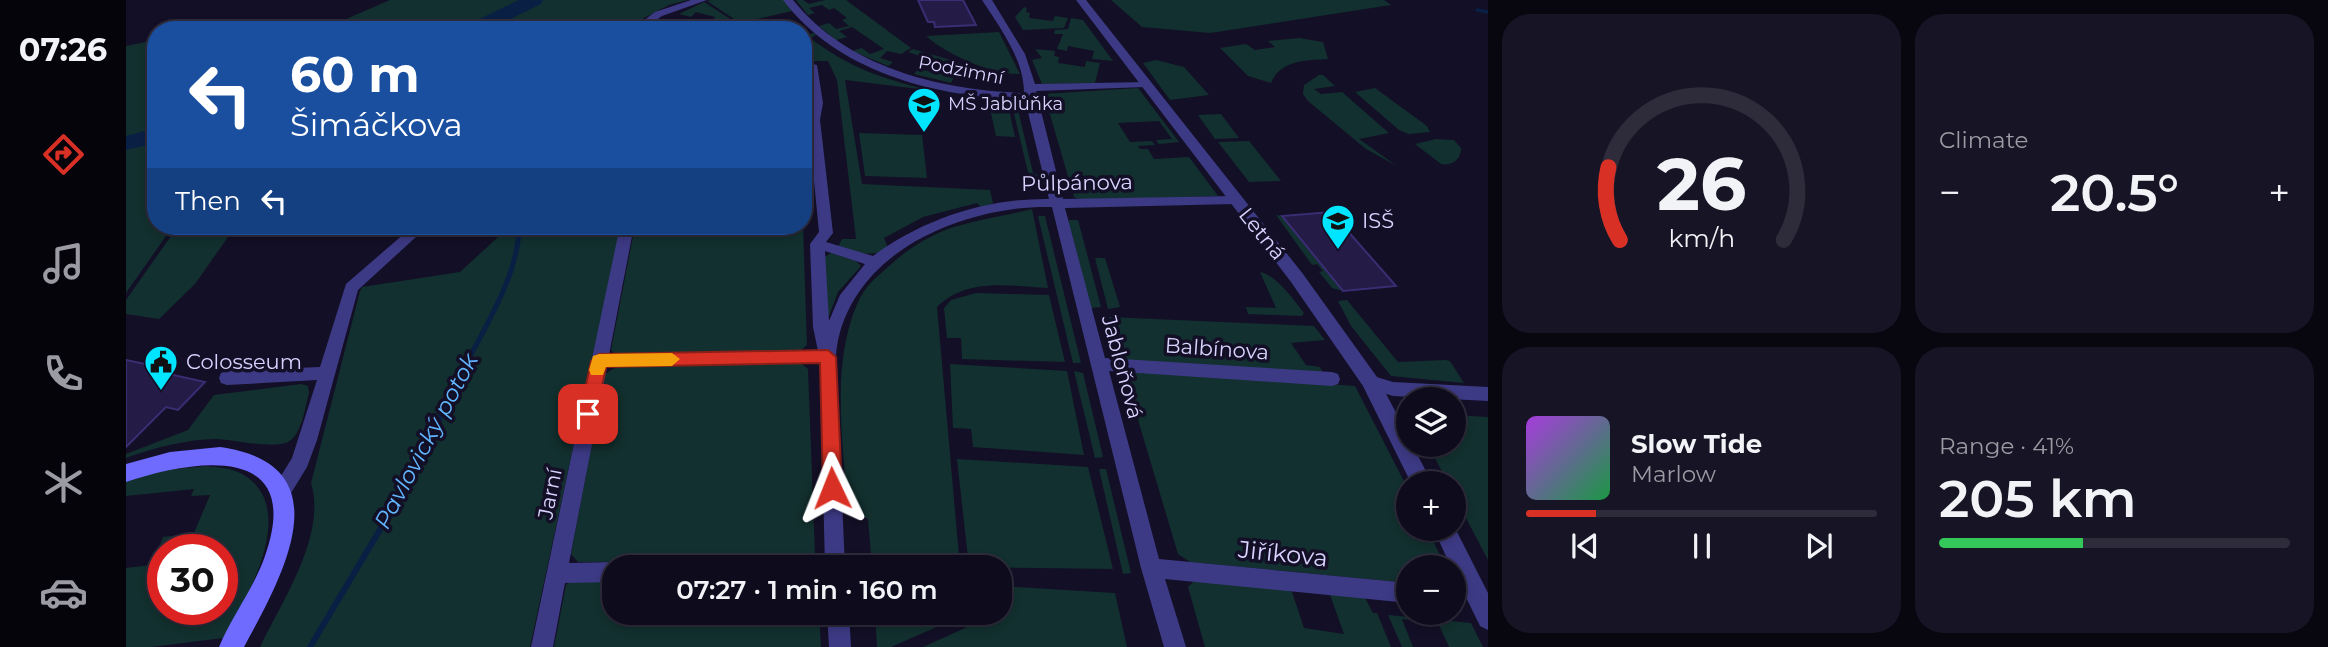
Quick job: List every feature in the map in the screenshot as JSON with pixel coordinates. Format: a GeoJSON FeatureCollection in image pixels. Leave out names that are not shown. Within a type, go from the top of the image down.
{"type":"FeatureCollection","features":[{"type":"Feature","properties":{"kind":"main road"},"geometry":{"type":"LineString","coordinates":[[126,473],[166,461],[202,455],[248,460],[273,477],[281,492],[281,544],[264,584],[231,647]]}},
{"type":"Feature","properties":{"kind":"street"},"geometry":{"type":"LineString","coordinates":[[646,21],[669,9],[702,0]]}},
{"type":"Feature","properties":{"kind":"street","name":"Podzimní"},"geometry":{"type":"LineString","coordinates":[[788,0],[807,21]]}},
{"type":"Feature","properties":{"kind":"street","name":"Jabloňová"},"geometry":{"type":"LineString","coordinates":[[988,0],[1008,32],[1030,79],[1030,92],[1098,364],[1151,568],[1175,647]]}},
{"type":"Feature","properties":{"kind":"street","name":"Letná"},"geometry":{"type":"LineString","coordinates":[[1081,0],[1297,278],[1370,382],[1416,471]]}},
{"type":"Feature","properties":{"kind":"street"},"geometry":{"type":"LineString","coordinates":[[661,21],[685,5]]}},
{"type":"Feature","properties":{"kind":"street","name":"Podzimní"},"geometry":{"type":"LineString","coordinates":[[812,27],[838,48],[859,60],[932,83],[1008,97],[1030,92],[1145,83]]}},
{"type":"Feature","properties":{"kind":"street"},"geometry":{"type":"LineString","coordinates":[[812,65],[817,103],[812,110]]}},
{"type":"Feature","properties":{"kind":"street"},"geometry":{"type":"LineString","coordinates":[[812,148],[826,233],[817,244],[821,327],[828,357],[835,555]]}},
{"type":"Feature","properties":{"kind":"street","name":"Půlpánova"},"geometry":{"type":"LineString","coordinates":[[828,357],[844,301],[875,262],[910,236],[949,219],[1025,204],[1234,200]]}},
{"type":"Feature","properties":{"kind":"street"},"geometry":{"type":"LineString","coordinates":[[281,492],[300,461],[351,288],[411,235]]}},
{"type":"Feature","properties":{"kind":"street","name":"Jarní"},"geometry":{"type":"LineString","coordinates":[[542,647],[625,235]]}},
{"type":"Feature","properties":{"kind":"street"},"geometry":{"type":"LineString","coordinates":[[817,244],[875,262]]}},
{"type":"Feature","properties":{"kind":"street"},"geometry":{"type":"LineString","coordinates":[[599,361],[828,357]]}},
{"type":"Feature","properties":{"kind":"street","name":"Balbínova"},"geometry":{"type":"LineString","coordinates":[[1098,364],[1332,379]]}},
{"type":"Feature","properties":{"kind":"street"},"geometry":{"type":"LineString","coordinates":[[227,378],[326,373]]}},
{"type":"Feature","properties":{"kind":"street"},"geometry":{"type":"LineString","coordinates":[[1370,382],[1393,389],[1488,394]]}},
{"type":"Feature","properties":{"kind":"street"},"geometry":{"type":"LineString","coordinates":[[1450,541],[1488,618]]}},
{"type":"Feature","properties":{"kind":"street","name":"Jiříkova"},"geometry":{"type":"LineString","coordinates":[[1151,568],[1396,592]]}},
{"type":"Feature","properties":{"kind":"street"},"geometry":{"type":"LineString","coordinates":[[557,573],[602,572]]}},
{"type":"Feature","properties":{"kind":"street"},"geometry":{"type":"LineString","coordinates":[[839,625],[841,647]]}},
{"type":"Feature","properties":{"kind":"green space"},"geometry":{"type":"Polygon","coordinates":[[[390,0],[688,0],[669,5],[638,21],[342,21],[390,0]]]}},
{"type":"Feature","properties":{"kind":"green space"},"geometry":{"type":"Polygon","coordinates":[[[784,0],[792,11],[737,21],[707,1],[784,0]]]}},
{"type":"Feature","properties":{"kind":"green space"},"geometry":{"type":"Polygon","coordinates":[[[796,0],[809,4],[825,0],[846,0],[911,48],[901,54],[887,51],[880,58],[893,62],[888,66],[852,51],[862,48],[870,54],[884,49],[852,27],[839,31],[847,37],[836,40],[819,26],[829,23],[836,29],[849,26],[842,20],[847,18],[834,8],[829,10],[822,5],[809,8],[815,13],[808,15],[796,0]]]}},
{"type":"Feature","properties":{"kind":"green space"},"geometry":{"type":"Polygon","coordinates":[[[1111,0],[1384,0],[1391,5],[1210,33],[1142,27],[1111,0]]]}},
{"type":"Feature","properties":{"kind":"green space"},"geometry":{"type":"Polygon","coordinates":[[[704,2],[733,21],[712,21],[715,17],[696,12],[691,17],[679,14],[704,2]]]}},
{"type":"Feature","properties":{"kind":"green space"},"geometry":{"type":"Polygon","coordinates":[[[1024,7],[1027,8],[1026,12],[1030,13],[1029,18],[1053,21],[1055,16],[1068,18],[1064,28],[1023,30],[1015,17],[1024,7]]]}},
{"type":"Feature","properties":{"kind":"green space"},"geometry":{"type":"Polygon","coordinates":[[[1071,18],[1083,20],[1113,61],[1092,59],[1094,51],[1068,46],[1067,51],[1057,49],[1063,34],[1054,34],[1055,30],[1068,29],[1071,18]]]}},
{"type":"Feature","properties":{"kind":"green space"},"geometry":{"type":"Polygon","coordinates":[[[999,32],[1020,74],[1009,74],[970,62],[926,36],[999,32]]]}},
{"type":"Feature","properties":{"kind":"green space"},"geometry":{"type":"Polygon","coordinates":[[[1299,38],[1323,42],[1328,59],[1303,61],[1287,66],[1275,75],[1271,83],[1248,76],[1220,48],[1246,44],[1255,50],[1275,47],[1268,41],[1299,38]]]}},
{"type":"Feature","properties":{"kind":"green space"},"geometry":{"type":"Polygon","coordinates":[[[812,39],[852,64],[879,76],[927,90],[845,80],[862,184],[990,190],[993,203],[983,209],[977,203],[923,217],[884,238],[888,248],[876,253],[838,247],[842,239],[856,239],[837,80],[828,61],[812,61],[812,39]]]}},
{"type":"Feature","properties":{"kind":"green space"},"geometry":{"type":"Polygon","coordinates":[[[147,42],[147,235],[167,235],[126,293],[126,46],[147,42]]]}},
{"type":"Feature","properties":{"kind":"green space"},"geometry":{"type":"Polygon","coordinates":[[[913,49],[961,63],[958,68],[943,66],[939,73],[954,77],[951,83],[914,74],[918,69],[932,72],[941,63],[908,52],[913,49]]]}},
{"type":"Feature","properties":{"kind":"green space"},"geometry":{"type":"Polygon","coordinates":[[[1035,49],[1055,51],[1054,56],[1059,57],[1058,63],[1085,67],[1086,61],[1100,63],[1095,83],[1042,84],[1032,60],[1042,58],[1035,49]]]}},
{"type":"Feature","properties":{"kind":"green space"},"geometry":{"type":"Polygon","coordinates":[[[1156,60],[1184,67],[1209,95],[1170,100],[1143,63],[1156,60]]]}},
{"type":"Feature","properties":{"kind":"green space"},"geometry":{"type":"Polygon","coordinates":[[[1323,75],[1335,86],[1314,89],[1321,94],[1342,92],[1389,133],[1359,139],[1397,166],[1366,149],[1308,101],[1303,94],[1304,85],[1323,75]]]}},
{"type":"Feature","properties":{"kind":"green space"},"geometry":{"type":"Polygon","coordinates":[[[1138,88],[1179,142],[1159,144],[1156,140],[1172,139],[1159,121],[1118,123],[1130,142],[1152,141],[1155,145],[1138,146],[1140,149],[1148,149],[1154,159],[1189,157],[1218,196],[1081,200],[1074,197],[1044,94],[1138,88]]]}},
{"type":"Feature","properties":{"kind":"green space"},"geometry":{"type":"Polygon","coordinates":[[[1375,88],[1427,126],[1430,132],[1409,134],[1399,130],[1355,92],[1375,88]]]}},
{"type":"Feature","properties":{"kind":"green space"},"geometry":{"type":"Polygon","coordinates":[[[989,104],[1008,105],[1015,137],[996,136],[989,104]]]}},
{"type":"Feature","properties":{"kind":"green space"},"geometry":{"type":"Polygon","coordinates":[[[1012,105],[1025,105],[1026,109],[1018,110],[1033,173],[1044,177],[1045,185],[1031,185],[1012,105]]]}},
{"type":"Feature","properties":{"kind":"green space"},"geometry":{"type":"Polygon","coordinates":[[[1221,114],[1239,138],[1215,139],[1198,115],[1221,114]]]}},
{"type":"Feature","properties":{"kind":"green space"},"geometry":{"type":"Polygon","coordinates":[[[859,133],[922,135],[927,178],[865,176],[859,133]]]}},
{"type":"Feature","properties":{"kind":"green space"},"geometry":{"type":"Polygon","coordinates":[[[1436,139],[1454,140],[1461,148],[1455,161],[1441,164],[1415,144],[1436,139]]]}},
{"type":"Feature","properties":{"kind":"green space"},"geometry":{"type":"Polygon","coordinates":[[[1249,141],[1281,181],[1249,182],[1218,142],[1249,141]]]}},
{"type":"Feature","properties":{"kind":"green space"},"geometry":{"type":"Polygon","coordinates":[[[1032,209],[1048,288],[1004,285],[975,287],[949,297],[937,307],[959,555],[871,555],[868,519],[847,510],[841,375],[850,323],[863,292],[897,259],[934,235],[969,223],[1032,209]]]}},
{"type":"Feature","properties":{"kind":"green space"},"geometry":{"type":"Polygon","coordinates":[[[1276,215],[1282,216],[1343,291],[1332,288],[1319,272],[1323,271],[1317,264],[1312,265],[1276,215]]]}},
{"type":"Feature","properties":{"kind":"green space"},"geometry":{"type":"Polygon","coordinates":[[[1038,216],[1045,216],[1081,363],[1073,363],[1038,216]]]}},
{"type":"Feature","properties":{"kind":"green space"},"geometry":{"type":"Polygon","coordinates":[[[1068,220],[1078,220],[1101,307],[1091,308],[1068,220]]]}},
{"type":"Feature","properties":{"kind":"green space"},"geometry":{"type":"Polygon","coordinates":[[[172,235],[229,235],[195,284],[159,319],[126,314],[126,300],[172,235]]]}},
{"type":"Feature","properties":{"kind":"green space"},"geometry":{"type":"Polygon","coordinates":[[[500,235],[619,235],[530,647],[260,647],[290,589],[308,546],[314,503],[311,483],[362,287],[460,272],[500,235]]]}},
{"type":"Feature","properties":{"kind":"green space"},"geometry":{"type":"Polygon","coordinates":[[[633,235],[803,235],[807,345],[799,352],[618,356],[611,350],[633,235]]]}},
{"type":"Feature","properties":{"kind":"green space"},"geometry":{"type":"Polygon","coordinates":[[[831,253],[856,261],[861,266],[838,292],[827,321],[823,258],[831,253]]]}},
{"type":"Feature","properties":{"kind":"green space"},"geometry":{"type":"Polygon","coordinates":[[[1095,258],[1105,258],[1120,307],[1108,309],[1095,258]]]}},
{"type":"Feature","properties":{"kind":"green space"},"geometry":{"type":"Polygon","coordinates":[[[1260,272],[1284,289],[1304,313],[1302,316],[1248,314],[1246,307],[1276,308],[1260,272]]]}},
{"type":"Feature","properties":{"kind":"green space"},"geometry":{"type":"Polygon","coordinates":[[[976,293],[1049,295],[1065,362],[962,359],[961,338],[947,338],[944,308],[951,300],[976,293]]]}},
{"type":"Feature","properties":{"kind":"green space"},"geometry":{"type":"Polygon","coordinates":[[[1347,300],[1398,362],[1450,361],[1464,383],[1391,376],[1351,326],[1338,301],[1347,300]]]}},
{"type":"Feature","properties":{"kind":"green space"},"geometry":{"type":"Polygon","coordinates":[[[1109,317],[1314,326],[1325,340],[1291,343],[1306,365],[1320,367],[1323,373],[1128,360],[1120,353],[1109,317]]]}},
{"type":"Feature","properties":{"kind":"green space"},"geometry":{"type":"Polygon","coordinates":[[[800,362],[808,369],[815,554],[602,555],[602,562],[578,562],[571,554],[605,374],[616,367],[800,362]]]}},
{"type":"Feature","properties":{"kind":"green space"},"geometry":{"type":"Polygon","coordinates":[[[950,364],[1067,371],[1084,455],[973,447],[971,429],[953,428],[950,364]]]}},
{"type":"Feature","properties":{"kind":"green space"},"geometry":{"type":"Polygon","coordinates":[[[1133,370],[1355,386],[1399,471],[1396,471],[1396,541],[1433,541],[1440,555],[1396,555],[1396,582],[1190,562],[1178,554],[1125,376],[1133,370]]]}},
{"type":"Feature","properties":{"kind":"green space"},"geometry":{"type":"Polygon","coordinates":[[[1074,371],[1083,373],[1103,457],[1095,458],[1074,371]]]}},
{"type":"Feature","properties":{"kind":"green space"},"geometry":{"type":"Polygon","coordinates":[[[301,384],[308,386],[309,393],[300,427],[288,442],[263,444],[206,439],[171,445],[126,458],[126,454],[188,430],[214,395],[301,384]]]}},
{"type":"Feature","properties":{"kind":"green space"},"geometry":{"type":"Polygon","coordinates":[[[1466,416],[1488,417],[1488,560],[1466,518],[1466,471],[1442,471],[1434,457],[1466,457],[1466,416]]]}},
{"type":"Feature","properties":{"kind":"green space"},"geometry":{"type":"Polygon","coordinates":[[[957,459],[1088,467],[1113,569],[1012,568],[1012,555],[968,555],[957,459]]]}},
{"type":"Feature","properties":{"kind":"green space"},"geometry":{"type":"Polygon","coordinates":[[[205,466],[233,470],[259,489],[267,508],[268,529],[264,553],[238,612],[238,534],[186,534],[194,533],[210,495],[191,496],[194,489],[126,496],[126,481],[156,471],[205,466]]]}},
{"type":"Feature","properties":{"kind":"green space"},"geometry":{"type":"Polygon","coordinates":[[[1099,469],[1106,469],[1131,573],[1123,574],[1099,469]]]}},
{"type":"Feature","properties":{"kind":"green space"},"geometry":{"type":"Polygon","coordinates":[[[147,565],[147,625],[231,625],[223,638],[151,647],[126,647],[126,568],[147,565]]]}},
{"type":"Feature","properties":{"kind":"green space"},"geometry":{"type":"Polygon","coordinates":[[[576,578],[602,578],[602,625],[820,625],[821,647],[554,647],[566,585],[576,578]]]}},
{"type":"Feature","properties":{"kind":"green space"},"geometry":{"type":"Polygon","coordinates":[[[1196,579],[1291,589],[1304,628],[1344,634],[1329,592],[1363,594],[1373,613],[1377,613],[1391,647],[1205,647],[1188,587],[1196,579]]]}},
{"type":"Feature","properties":{"kind":"green space"},"geometry":{"type":"Polygon","coordinates":[[[1012,587],[1115,593],[1127,647],[923,647],[972,625],[1012,625],[1012,587]]]}},
{"type":"Feature","properties":{"kind":"green space"},"geometry":{"type":"Polygon","coordinates":[[[1388,615],[1396,616],[1396,625],[1404,625],[1413,647],[1402,647],[1388,615]]]}},
{"type":"Feature","properties":{"kind":"green space"},"geometry":{"type":"Polygon","coordinates":[[[1466,623],[1471,623],[1483,647],[1449,647],[1439,625],[1466,625],[1466,623]]]}},
{"type":"Feature","properties":{"kind":"green space"},"geometry":{"type":"Polygon","coordinates":[[[876,625],[941,625],[891,647],[877,647],[876,625]]]}},
{"type":"Feature","properties":{"kind":"building"},"geometry":{"type":"Polygon","coordinates":[[[918,0],[963,0],[976,25],[935,27],[934,22],[928,22],[918,0]]]}},
{"type":"Feature","properties":{"kind":"building","name":"ISŠ"},"geometry":{"type":"Polygon","coordinates":[[[1331,212],[1396,286],[1343,291],[1282,216],[1331,212]]]}},
{"type":"Feature","properties":{"kind":"building","name":"Colosseum"},"geometry":{"type":"Polygon","coordinates":[[[126,360],[164,368],[160,372],[205,382],[178,410],[166,407],[126,447],[126,360]]]}},
{"type":"Feature","properties":{"kind":"waterway"},"geometry":{"type":"LineString","coordinates":[[491,21],[534,0]]}},
{"type":"Feature","properties":{"kind":"waterway"},"geometry":{"type":"LineString","coordinates":[[1477,10],[1488,12]]}},
{"type":"Feature","properties":{"kind":"waterway"},"geometry":{"type":"LineString","coordinates":[[126,143],[147,137]]}},
{"type":"Feature","properties":{"kind":"waterway","name":"Pavlovický potok"},"geometry":{"type":"LineString","coordinates":[[464,369],[507,281],[518,235]]}},
{"type":"Feature","properties":{"kind":"waterway","name":"Pavlovický potok"},"geometry":{"type":"LineString","coordinates":[[310,647],[412,476],[464,369]]}},
{"type":"Feature","properties":{"kind":"slow traffic"},"geometry":{"type":"LineString","coordinates":[[597,370],[599,361],[672,359]]}},
{"type":"Feature","properties":{"kind":"place","name":"MŠ Jablůňka"},"geometry":{"type":"Point","coordinates":[924,134]}},
{"type":"Feature","properties":{"kind":"place","name":"ISŠ"},"geometry":{"type":"Point","coordinates":[1338,251]}},
{"type":"Feature","properties":{"kind":"place","name":"Colosseum"},"geometry":{"type":"Point","coordinates":[161,392]}},
{"type":"Feature","properties":{"kind":"route"},"geometry":{"type":"LineString","coordinates":[[588,414],[599,361],[828,357],[832,488]]}}]}
